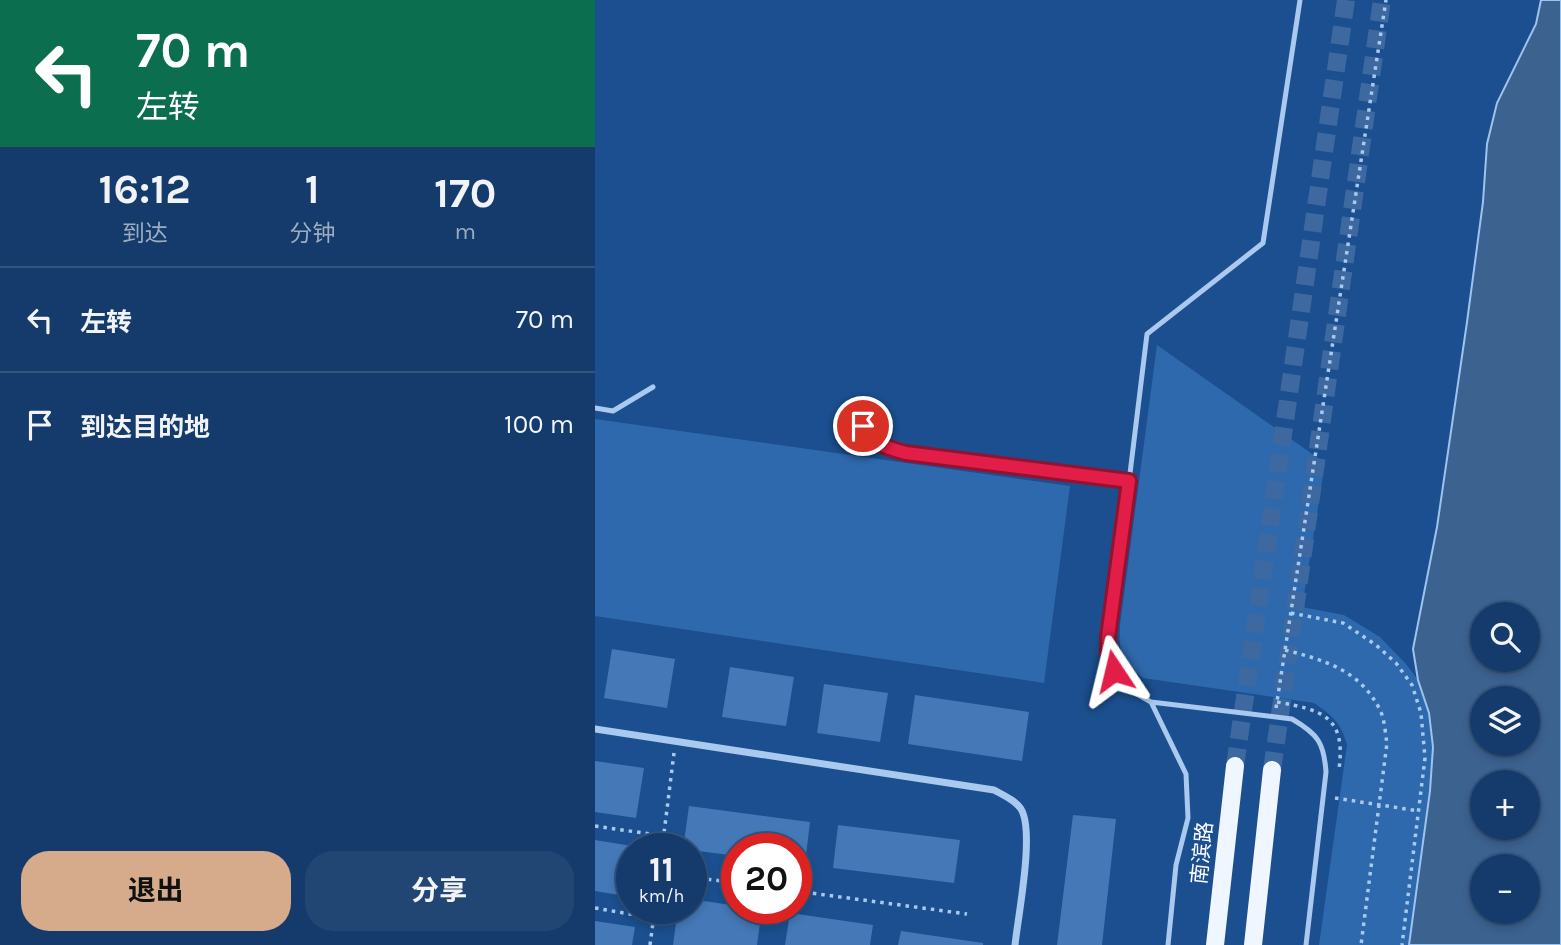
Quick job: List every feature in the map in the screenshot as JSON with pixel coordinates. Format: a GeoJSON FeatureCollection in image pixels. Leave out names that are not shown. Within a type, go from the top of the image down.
{"type":"FeatureCollection","features":[{"type":"Feature","properties":{"kind":"main road","name":"南滨路"},"geometry":{"type":"LineString","coordinates":[[1215,945],[1235,766]]}},
{"type":"Feature","properties":{"kind":"main road"},"geometry":{"type":"LineString","coordinates":[[1254,945],[1272,770]]}},
{"type":"Feature","properties":{"kind":"street"},"geometry":{"type":"LineString","coordinates":[[595,729],[994,790],[1020,808],[1026,822],[1027,842],[1015,945]]}},
{"type":"Feature","properties":{"kind":"lane"},"geometry":{"type":"LineString","coordinates":[[1300,0],[1263,243],[1147,334],[1108,653],[1114,671],[1126,688],[1151,702],[1292,719],[1312,731],[1325,751],[1323,796],[1306,945]]}},
{"type":"Feature","properties":{"kind":"lane"},"geometry":{"type":"LineString","coordinates":[[595,408],[613,411],[653,387]]}},
{"type":"Feature","properties":{"kind":"lane"},"geometry":{"type":"LineString","coordinates":[[863,413],[863,426],[873,439],[883,447],[906,453],[1129,481]]}},
{"type":"Feature","properties":{"kind":"lane"},"geometry":{"type":"LineString","coordinates":[[1151,702],[1186,774],[1188,818],[1176,865],[1168,945]]}},
{"type":"Feature","properties":{"kind":"path"},"geometry":{"type":"LineString","coordinates":[[1275,717],[1386,0]]}},
{"type":"Feature","properties":{"kind":"path"},"geometry":{"type":"LineString","coordinates":[[1291,613],[1343,623],[1376,645],[1396,663],[1412,685],[1421,713],[1425,758],[1402,945]]}},
{"type":"Feature","properties":{"kind":"path"},"geometry":{"type":"LineString","coordinates":[[1285,650],[1344,669],[1366,687],[1381,712],[1387,743],[1361,945]]}},
{"type":"Feature","properties":{"kind":"path"},"geometry":{"type":"LineString","coordinates":[[664,833],[676,740]]}},
{"type":"Feature","properties":{"kind":"path"},"geometry":{"type":"LineString","coordinates":[[1323,796],[1419,811]]}},
{"type":"Feature","properties":{"kind":"path"},"geometry":{"type":"LineString","coordinates":[[595,827],[641,833]]}},
{"type":"Feature","properties":{"kind":"path"},"geometry":{"type":"LineString","coordinates":[[812,893],[967,914]]}},
{"type":"Feature","properties":{"kind":"path"},"geometry":{"type":"LineString","coordinates":[[595,908],[616,912]]}},
{"type":"Feature","properties":{"kind":"path"},"geometry":{"type":"LineString","coordinates":[[650,945],[652,924]]}},
{"type":"Feature","properties":{"kind":"shaded area"},"geometry":{"type":"Polygon","coordinates":[[[1541,0],[1561,0],[1561,945],[1409,945],[1430,791],[1433,747],[1429,713],[1418,680],[1413,649],[1437,527],[1483,202],[1487,144],[1497,103],[1536,24],[1541,0]]]}},
{"type":"Feature","properties":{"kind":"shaded area"},"geometry":{"type":"Polygon","coordinates":[[[1157,345],[1325,463],[1302,607],[1344,615],[1380,637],[1418,680],[1429,713],[1433,747],[1430,791],[1409,945],[1319,945],[1347,745],[1339,725],[1331,716],[1314,703],[1143,678],[1123,655],[1120,625],[1157,345]]]}},
{"type":"Feature","properties":{"kind":"shaded area"},"geometry":{"type":"Polygon","coordinates":[[[595,419],[1070,486],[1044,683],[595,616],[595,419]]]}},
{"type":"Feature","properties":{"kind":"building"},"geometry":{"type":"Polygon","coordinates":[[[612,649],[675,659],[667,708],[604,698],[612,649]]]}},
{"type":"Feature","properties":{"kind":"building"},"geometry":{"type":"Polygon","coordinates":[[[730,667],[794,677],[786,726],[722,717],[730,667]]]}},
{"type":"Feature","properties":{"kind":"building"},"geometry":{"type":"Polygon","coordinates":[[[824,684],[888,693],[880,742],[817,733],[824,684]]]}},
{"type":"Feature","properties":{"kind":"building"},"geometry":{"type":"Polygon","coordinates":[[[915,695],[1029,712],[1022,761],[908,744],[915,695]]]}},
{"type":"Feature","properties":{"kind":"building"},"geometry":{"type":"Polygon","coordinates":[[[595,761],[644,768],[636,818],[595,812],[595,761]]]}},
{"type":"Feature","properties":{"kind":"building"},"geometry":{"type":"Polygon","coordinates":[[[689,806],[810,822],[809,833],[721,833],[721,854],[707,852],[707,833],[685,833],[689,806]]]}},
{"type":"Feature","properties":{"kind":"building"},"geometry":{"type":"Polygon","coordinates":[[[1073,815],[1116,819],[1102,945],[1057,945],[1073,815]]]}},
{"type":"Feature","properties":{"kind":"building"},"geometry":{"type":"Polygon","coordinates":[[[838,825],[960,840],[954,883],[833,868],[838,825]]]}},
{"type":"Feature","properties":{"kind":"building"},"geometry":{"type":"Polygon","coordinates":[[[595,840],[616,843],[616,894],[595,891],[595,840]]]}},
{"type":"Feature","properties":{"kind":"building"},"geometry":{"type":"Polygon","coordinates":[[[707,901],[721,904],[721,924],[760,924],[757,945],[673,945],[676,924],[707,924],[707,901]]]}},
{"type":"Feature","properties":{"kind":"building"},"geometry":{"type":"Polygon","coordinates":[[[812,916],[873,925],[870,945],[785,945],[788,924],[812,924],[812,916]]]}},
{"type":"Feature","properties":{"kind":"building"},"geometry":{"type":"Polygon","coordinates":[[[595,921],[635,927],[632,945],[595,945],[595,921]]]}},
{"type":"Feature","properties":{"kind":"building"},"geometry":{"type":"Polygon","coordinates":[[[901,931],[983,943],[983,945],[898,945],[901,931]]]}},
{"type":"Feature","properties":{"kind":"tunnel"},"geometry":{"type":"LineString","coordinates":[[1235,766],[1346,0]]}},
{"type":"Feature","properties":{"kind":"tunnel"},"geometry":{"type":"LineString","coordinates":[[1272,770],[1382,0]]}},
{"type":"Feature","properties":{"kind":"route"},"geometry":{"type":"LineString","coordinates":[[863,426],[883,447],[906,453],[1129,481],[1108,637],[1108,653],[1114,671]]}}]}
